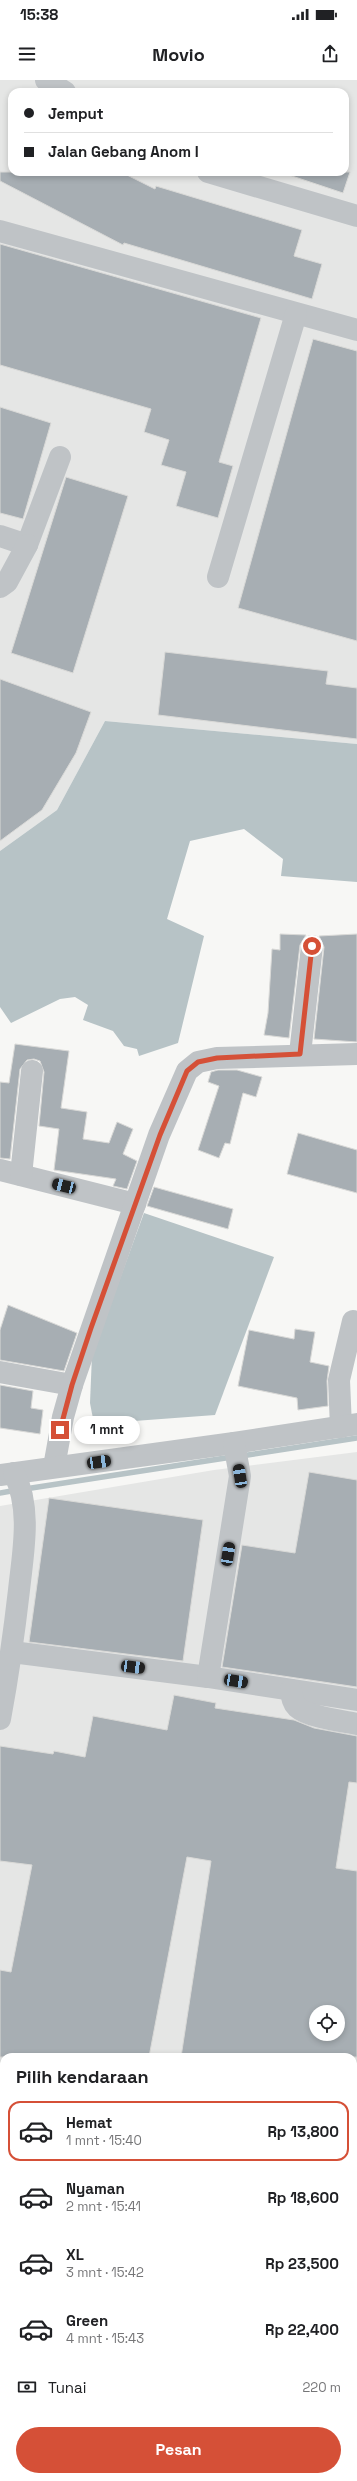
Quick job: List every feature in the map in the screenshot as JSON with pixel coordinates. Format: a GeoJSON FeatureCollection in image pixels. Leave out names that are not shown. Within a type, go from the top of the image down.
{"type":"FeatureCollection","features":[{"type":"Feature","properties":{"kind":"street"},"geometry":{"type":"LineString","coordinates":[[46,80],[59,88]]}},
{"type":"Feature","properties":{"kind":"street"},"geometry":{"type":"LineString","coordinates":[[222,176],[357,216]]}},
{"type":"Feature","properties":{"kind":"street"},"geometry":{"type":"LineString","coordinates":[[0,231],[357,330]]}},
{"type":"Feature","properties":{"kind":"street"},"geometry":{"type":"LineString","coordinates":[[218,577],[296,314]]}},
{"type":"Feature","properties":{"kind":"street"},"geometry":{"type":"LineString","coordinates":[[0,587],[7,582],[27,545],[60,456]]}},
{"type":"Feature","properties":{"kind":"street"},"geometry":{"type":"LineString","coordinates":[[0,536],[27,545]]}},
{"type":"Feature","properties":{"kind":"street"},"geometry":{"type":"LineString","coordinates":[[300,1054],[312,946]]}},
{"type":"Feature","properties":{"kind":"street"},"geometry":{"type":"LineString","coordinates":[[54,1468],[63,1417],[72,1385],[160,1135],[187,1071],[192,1065],[198,1062],[217,1058],[300,1054],[357,1054]]}},
{"type":"Feature","properties":{"kind":"street"},"geometry":{"type":"LineString","coordinates":[[21,1175],[32,1071]]}},
{"type":"Feature","properties":{"kind":"street"},"geometry":{"type":"LineString","coordinates":[[0,1170],[135,1204]]}},
{"type":"Feature","properties":{"kind":"street"},"geometry":{"type":"LineString","coordinates":[[0,1720],[12,1652],[25,1534],[24,1513],[11,1477],[54,1468],[235,1445],[349,1426],[339,1380],[353,1321]]}},
{"type":"Feature","properties":{"kind":"street"},"geometry":{"type":"LineString","coordinates":[[0,1372],[72,1385]]}},
{"type":"Feature","properties":{"kind":"street"},"geometry":{"type":"LineString","coordinates":[[208,1677],[240,1476],[235,1445]]}},
{"type":"Feature","properties":{"kind":"street"},"geometry":{"type":"LineString","coordinates":[[12,1652],[208,1677],[357,1700]]}},
{"type":"Feature","properties":{"kind":"street"},"geometry":{"type":"LineString","coordinates":[[291,1690],[293,1702],[298,1708],[322,1717],[357,1724]]}},
{"type":"Feature","properties":{"kind":"shaded area"},"geometry":{"type":"Polygon","coordinates":[[[0,80],[357,80],[357,744],[105,721],[57,810],[0,851],[0,80]]]}},
{"type":"Feature","properties":{"kind":"shaded area"},"geometry":{"type":"Polygon","coordinates":[[[105,721],[357,744],[357,882],[281,876],[283,859],[244,829],[190,841],[167,919],[204,936],[178,1043],[139,1056],[137,1049],[124,1046],[113,1031],[83,1020],[88,1005],[75,997],[60,999],[11,1023],[0,1007],[0,851],[57,810],[105,721]]]}},
{"type":"Feature","properties":{"kind":"shaded area"},"geometry":{"type":"Polygon","coordinates":[[[144,1213],[274,1257],[215,1415],[94,1424],[90,1403],[92,1355],[144,1213]]]}},
{"type":"Feature","properties":{"kind":"shaded area"},"geometry":{"type":"Polygon","coordinates":[[[357,1452],[357,2053],[0,2053],[0,1506],[214,1470],[357,1452]]]}},
{"type":"Feature","properties":{"kind":"building"},"geometry":{"type":"Polygon","coordinates":[[[0,172],[8,172],[8,176],[129,176],[155,189],[156,186],[302,230],[294,256],[322,264],[312,299],[124,243],[123,245],[0,181],[0,172]]]}},
{"type":"Feature","properties":{"kind":"building"},"geometry":{"type":"Polygon","coordinates":[[[292,176],[349,176],[343,193],[292,176]]]}},
{"type":"Feature","properties":{"kind":"building"},"geometry":{"type":"Polygon","coordinates":[[[0,244],[261,318],[219,462],[233,466],[218,518],[176,506],[186,472],[161,465],[169,440],[144,432],[151,409],[0,365],[0,244]]]}},
{"type":"Feature","properties":{"kind":"building"},"geometry":{"type":"Polygon","coordinates":[[[313,339],[357,351],[357,641],[238,608],[313,339]]]}},
{"type":"Feature","properties":{"kind":"building"},"geometry":{"type":"Polygon","coordinates":[[[0,407],[51,423],[23,519],[0,513],[0,407]]]}},
{"type":"Feature","properties":{"kind":"building"},"geometry":{"type":"Polygon","coordinates":[[[66,477],[128,496],[73,673],[11,653],[66,477]]]}},
{"type":"Feature","properties":{"kind":"building"},"geometry":{"type":"Polygon","coordinates":[[[165,652],[328,671],[326,684],[357,688],[357,739],[158,715],[165,652]]]}},
{"type":"Feature","properties":{"kind":"building"},"geometry":{"type":"Polygon","coordinates":[[[0,679],[91,712],[76,753],[42,810],[0,841],[0,679]]]}},
{"type":"Feature","properties":{"kind":"building"},"geometry":{"type":"Polygon","coordinates":[[[280,934],[306,935],[300,945],[289,1038],[264,1035],[268,1013],[272,949],[280,950],[280,934]]]}},
{"type":"Feature","properties":{"kind":"building"},"geometry":{"type":"Polygon","coordinates":[[[357,934],[357,1042],[314,1039],[324,947],[319,936],[357,934]]]}},
{"type":"Feature","properties":{"kind":"building"},"geometry":{"type":"Polygon","coordinates":[[[15,1044],[69,1051],[61,1108],[87,1112],[83,1139],[109,1143],[117,1122],[133,1129],[123,1154],[137,1161],[127,1189],[113,1186],[116,1179],[54,1170],[59,1129],[39,1126],[44,1072],[40,1061],[34,1059],[27,1060],[20,1069],[10,1159],[0,1158],[0,1082],[9,1083],[15,1044]]]}},
{"type":"Feature","properties":{"kind":"building"},"geometry":{"type":"Polygon","coordinates":[[[218,1070],[237,1070],[262,1077],[256,1097],[243,1093],[230,1144],[225,1143],[219,1158],[198,1150],[219,1086],[208,1082],[211,1072],[218,1070]]]}},
{"type":"Feature","properties":{"kind":"building"},"geometry":{"type":"Polygon","coordinates":[[[298,1133],[357,1150],[357,1193],[287,1174],[298,1133]]]}},
{"type":"Feature","properties":{"kind":"building"},"geometry":{"type":"Polygon","coordinates":[[[154,1187],[233,1209],[228,1229],[147,1206],[154,1187]]]}},
{"type":"Feature","properties":{"kind":"building"},"geometry":{"type":"Polygon","coordinates":[[[8,1305],[77,1333],[64,1371],[0,1360],[0,1330],[8,1305]]]}},
{"type":"Feature","properties":{"kind":"building"},"geometry":{"type":"Polygon","coordinates":[[[295,1329],[315,1332],[310,1362],[329,1366],[327,1381],[328,1406],[298,1410],[297,1398],[238,1386],[249,1330],[294,1339],[295,1329]]]}},
{"type":"Feature","properties":{"kind":"building"},"geometry":{"type":"Polygon","coordinates":[[[0,1385],[33,1391],[31,1408],[43,1410],[40,1434],[0,1428],[0,1385]]]}},
{"type":"Feature","properties":{"kind":"building"},"geometry":{"type":"Polygon","coordinates":[[[309,1472],[357,1480],[357,1687],[222,1667],[242,1545],[295,1553],[309,1472]]]}},
{"type":"Feature","properties":{"kind":"building"},"geometry":{"type":"Polygon","coordinates":[[[49,1498],[203,1520],[183,1661],[29,1642],[49,1498]]]}},
{"type":"Feature","properties":{"kind":"building"},"geometry":{"type":"Polygon","coordinates":[[[174,1695],[216,1703],[215,1708],[294,1720],[314,1728],[357,1736],[357,1783],[349,1782],[336,1868],[357,1871],[357,2053],[182,2053],[211,1861],[187,1857],[150,2053],[0,2053],[0,1970],[11,1972],[32,1865],[0,1861],[0,1746],[53,1754],[54,1751],[85,1757],[93,1716],[167,1730],[174,1695]]]}},
{"type":"Feature","properties":{"kind":"waterway"},"geometry":{"type":"LineString","coordinates":[[241,1456],[357,1438]]}},
{"type":"Feature","properties":{"kind":"waterway"},"geometry":{"type":"LineString","coordinates":[[25,1489],[232,1457]]}},
{"type":"Feature","properties":{"kind":"waterway"},"geometry":{"type":"LineString","coordinates":[[0,1493],[17,1490]]}},
{"type":"Feature","properties":{"kind":"route"},"geometry":{"type":"LineString","coordinates":[[60,1430],[72,1385],[91,1328],[160,1135],[187,1071],[192,1065],[198,1062],[217,1058],[300,1054],[312,946]]}}]}
